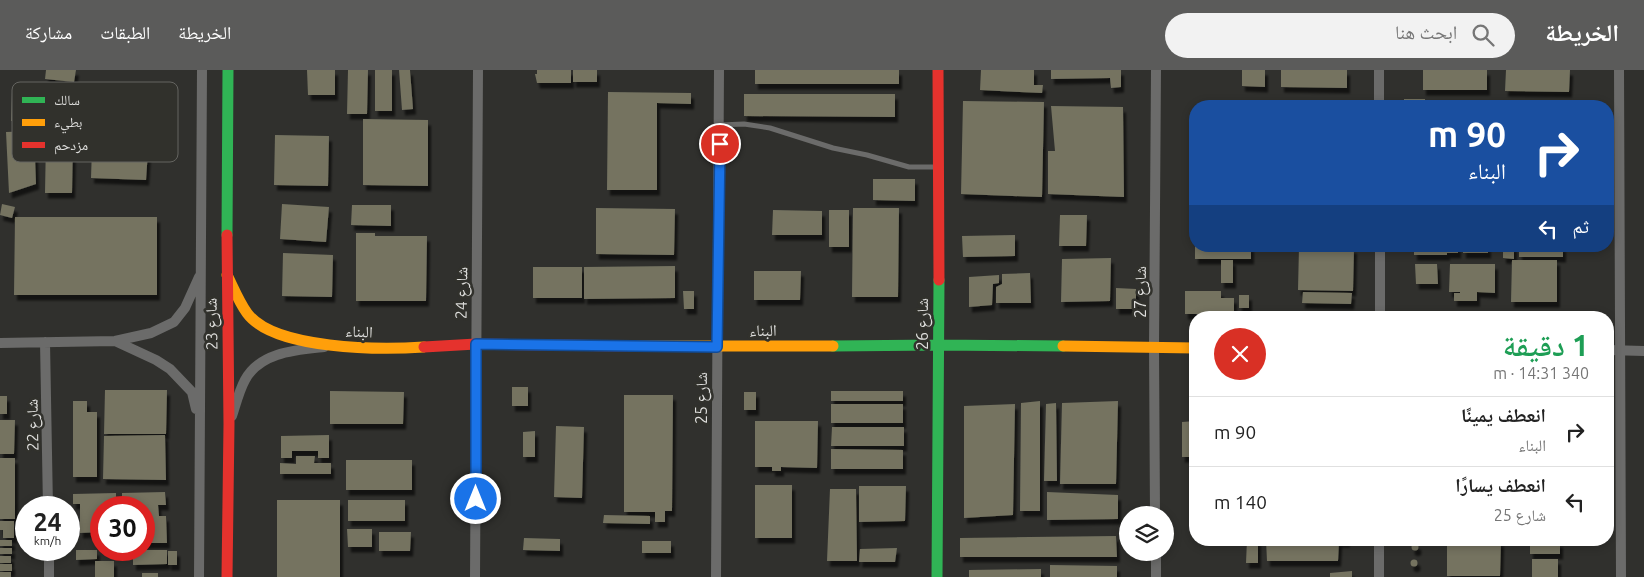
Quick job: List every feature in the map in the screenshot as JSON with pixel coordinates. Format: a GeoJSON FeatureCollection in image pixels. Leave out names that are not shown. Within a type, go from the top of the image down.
{"type":"FeatureCollection","features":[{"type":"Feature","properties":{"kind":"street","name":"شارع 23"},"geometry":{"type":"LineString","coordinates":[[199,577],[202,70]]}},
{"type":"Feature","properties":{"kind":"street","name":"شارع 23"},"geometry":{"type":"LineString","coordinates":[[227,577],[229,424],[227,275],[228,70]]}},
{"type":"Feature","properties":{"kind":"street","name":"شارع 24"},"geometry":{"type":"LineString","coordinates":[[476,577],[478,70]]}},
{"type":"Feature","properties":{"kind":"street","name":"شارع 25"},"geometry":{"type":"LineString","coordinates":[[716,577],[719,70]]}},
{"type":"Feature","properties":{"kind":"street","name":"شارع 26"},"geometry":{"type":"LineString","coordinates":[[937,577],[939,345],[938,70]]}},
{"type":"Feature","properties":{"kind":"street","name":"شارع 27"},"geometry":{"type":"LineString","coordinates":[[1156,70],[1154,348],[1156,506]]}},
{"type":"Feature","properties":{"kind":"street"},"geometry":{"type":"LineString","coordinates":[[1379,70],[1379,100]]}},
{"type":"Feature","properties":{"kind":"street"},"geometry":{"type":"LineString","coordinates":[[1619,70],[1621,577]]}},
{"type":"Feature","properties":{"kind":"street"},"geometry":{"type":"LineString","coordinates":[[1380,252],[1380,311]]}},
{"type":"Feature","properties":{"kind":"street"},"geometry":{"type":"LineString","coordinates":[[0,343],[115,341],[151,333],[174,322],[185,308],[200,274]]}},
{"type":"Feature","properties":{"kind":"street","name":"البناء"},"geometry":{"type":"LineString","coordinates":[[227,275],[241,304],[253,320],[260,325],[272,332],[331,346]]}},
{"type":"Feature","properties":{"kind":"street"},"geometry":{"type":"LineString","coordinates":[[115,341],[156,360],[181,379],[192,392],[200,424]]}},
{"type":"Feature","properties":{"kind":"street","name":"شارع 22"},"geometry":{"type":"LineString","coordinates":[[45,342],[48,496]]}},
{"type":"Feature","properties":{"kind":"street","name":"البناء"},"geometry":{"type":"LineString","coordinates":[[229,424],[246,378],[261,362],[292,351],[331,346],[397,349],[476,344],[717,347],[939,345],[1189,348]]}},
{"type":"Feature","properties":{"kind":"street"},"geometry":{"type":"LineString","coordinates":[[1614,350],[1644,350]]}},
{"type":"Feature","properties":{"kind":"street"},"geometry":{"type":"LineString","coordinates":[[1379,546],[1379,577]]}},
{"type":"Feature","properties":{"kind":"street"},"geometry":{"type":"LineString","coordinates":[[49,561],[49,577]]}},
{"type":"Feature","properties":{"kind":"street"},"geometry":{"type":"LineString","coordinates":[[1156,561],[1156,577]]}},
{"type":"Feature","properties":{"kind":"lane"},"geometry":{"type":"LineString","coordinates":[[720,125],[744,124],[770,128],[833,148],[867,154],[909,167],[938,167]]}},
{"type":"Feature","properties":{"kind":"building"},"geometry":{"type":"Polygon","coordinates":[[[46,70],[76,70],[74,82],[45,79],[46,70]]]}},
{"type":"Feature","properties":{"kind":"building"},"geometry":{"type":"Polygon","coordinates":[[[307,70],[335,70],[335,95],[308,95],[307,70]]]}},
{"type":"Feature","properties":{"kind":"building"},"geometry":{"type":"Polygon","coordinates":[[[348,70],[368,70],[367,114],[347,114],[348,70]]]}},
{"type":"Feature","properties":{"kind":"building"},"geometry":{"type":"Polygon","coordinates":[[[375,70],[392,70],[392,111],[375,111],[375,70]]]}},
{"type":"Feature","properties":{"kind":"building"},"geometry":{"type":"Polygon","coordinates":[[[399,70],[410,70],[413,109],[402,110],[399,70]]]}},
{"type":"Feature","properties":{"kind":"building"},"geometry":{"type":"Polygon","coordinates":[[[537,70],[571,70],[571,83],[537,83],[535,74],[537,74],[537,70]]]}},
{"type":"Feature","properties":{"kind":"building"},"geometry":{"type":"Polygon","coordinates":[[[573,70],[597,70],[597,82],[573,82],[573,70]]]}},
{"type":"Feature","properties":{"kind":"building"},"geometry":{"type":"Polygon","coordinates":[[[755,70],[899,70],[899,84],[755,84],[755,70]]]}},
{"type":"Feature","properties":{"kind":"building"},"geometry":{"type":"Polygon","coordinates":[[[981,70],[1034,70],[1034,85],[1043,85],[1042,93],[980,90],[981,70]]]}},
{"type":"Feature","properties":{"kind":"building"},"geometry":{"type":"Polygon","coordinates":[[[1051,70],[1121,70],[1121,87],[1111,88],[1110,78],[1051,79],[1051,70]]]}},
{"type":"Feature","properties":{"kind":"building"},"geometry":{"type":"Polygon","coordinates":[[[1242,70],[1265,70],[1265,87],[1242,86],[1242,70]]]}},
{"type":"Feature","properties":{"kind":"building"},"geometry":{"type":"Polygon","coordinates":[[[1281,70],[1347,70],[1347,88],[1281,87],[1281,70]]]}},
{"type":"Feature","properties":{"kind":"building"},"geometry":{"type":"Polygon","coordinates":[[[1423,70],[1487,70],[1487,90],[1423,90],[1423,70]]]}},
{"type":"Feature","properties":{"kind":"building"},"geometry":{"type":"Polygon","coordinates":[[[1506,70],[1570,70],[1569,92],[1505,91],[1506,70]]]}},
{"type":"Feature","properties":{"kind":"building"},"geometry":{"type":"Polygon","coordinates":[[[608,92],[691,93],[691,104],[657,103],[657,190],[607,190],[608,92]]]}},
{"type":"Feature","properties":{"kind":"building"},"geometry":{"type":"Polygon","coordinates":[[[744,94],[895,94],[895,117],[744,116],[744,94]]]}},
{"type":"Feature","properties":{"kind":"building"},"geometry":{"type":"Polygon","coordinates":[[[1404,99],[1425,99],[1425,100],[1404,99]]]}},
{"type":"Feature","properties":{"kind":"building"},"geometry":{"type":"Polygon","coordinates":[[[963,101],[1044,102],[1042,197],[961,194],[963,101]]]}},
{"type":"Feature","properties":{"kind":"building"},"geometry":{"type":"Polygon","coordinates":[[[1051,106],[1123,107],[1124,197],[1048,194],[1048,151],[1055,151],[1051,106]]]}},
{"type":"Feature","properties":{"kind":"building"},"geometry":{"type":"Polygon","coordinates":[[[363,119],[428,120],[428,186],[363,185],[363,119]]]}},
{"type":"Feature","properties":{"kind":"building"},"geometry":{"type":"Polygon","coordinates":[[[6,132],[12,132],[12,162],[35,162],[36,184],[9,193],[6,132]]]}},
{"type":"Feature","properties":{"kind":"building"},"geometry":{"type":"Polygon","coordinates":[[[275,135],[329,136],[328,186],[274,185],[275,135]]]}},
{"type":"Feature","properties":{"kind":"building"},"geometry":{"type":"Polygon","coordinates":[[[46,162],[73,162],[72,193],[45,193],[46,162]]]}},
{"type":"Feature","properties":{"kind":"building"},"geometry":{"type":"Polygon","coordinates":[[[92,162],[147,162],[146,180],[91,178],[92,162]]]}},
{"type":"Feature","properties":{"kind":"building"},"geometry":{"type":"Polygon","coordinates":[[[873,179],[915,179],[915,201],[873,200],[873,179]]]}},
{"type":"Feature","properties":{"kind":"building"},"geometry":{"type":"Polygon","coordinates":[[[2,204],[15,207],[12,218],[0,215],[2,204]]]}},
{"type":"Feature","properties":{"kind":"building"},"geometry":{"type":"Polygon","coordinates":[[[282,204],[329,207],[326,242],[280,239],[282,204]]]}},
{"type":"Feature","properties":{"kind":"building"},"geometry":{"type":"Polygon","coordinates":[[[352,205],[391,205],[391,226],[351,225],[352,205]]]}},
{"type":"Feature","properties":{"kind":"building"},"geometry":{"type":"Polygon","coordinates":[[[596,208],[675,209],[674,255],[596,254],[596,208]]]}},
{"type":"Feature","properties":{"kind":"building"},"geometry":{"type":"Polygon","coordinates":[[[853,208],[899,208],[898,297],[852,297],[853,208]]]}},
{"type":"Feature","properties":{"kind":"building"},"geometry":{"type":"Polygon","coordinates":[[[773,210],[822,211],[822,235],[772,235],[773,210]]]}},
{"type":"Feature","properties":{"kind":"building"},"geometry":{"type":"Polygon","coordinates":[[[829,210],[849,210],[849,247],[829,247],[829,210]]]}},
{"type":"Feature","properties":{"kind":"building"},"geometry":{"type":"Polygon","coordinates":[[[1060,215],[1087,215],[1086,246],[1059,246],[1060,215]]]}},
{"type":"Feature","properties":{"kind":"building"},"geometry":{"type":"Polygon","coordinates":[[[15,217],[157,217],[157,295],[14,295],[15,217]]]}},
{"type":"Feature","properties":{"kind":"building"},"geometry":{"type":"Polygon","coordinates":[[[356,233],[375,233],[375,236],[427,236],[426,301],[356,301],[356,233]]]}},
{"type":"Feature","properties":{"kind":"building"},"geometry":{"type":"Polygon","coordinates":[[[1015,235],[1015,256],[963,257],[962,236],[1015,235]]]}},
{"type":"Feature","properties":{"kind":"building"},"geometry":{"type":"Polygon","coordinates":[[[1195,252],[1251,252],[1251,259],[1195,259],[1195,252]]]}},
{"type":"Feature","properties":{"kind":"building"},"geometry":{"type":"Polygon","coordinates":[[[1299,252],[1354,252],[1353,291],[1298,290],[1299,252]]]}},
{"type":"Feature","properties":{"kind":"building"},"geometry":{"type":"Polygon","coordinates":[[[1414,252],[1458,252],[1447,253],[1447,255],[1414,255],[1414,252]]]}},
{"type":"Feature","properties":{"kind":"building"},"geometry":{"type":"Polygon","coordinates":[[[1463,252],[1488,252],[1488,253],[1463,252]]]}},
{"type":"Feature","properties":{"kind":"building"},"geometry":{"type":"Polygon","coordinates":[[[1503,252],[1514,252],[1514,259],[1503,258],[1503,252]]]}},
{"type":"Feature","properties":{"kind":"building"},"geometry":{"type":"Polygon","coordinates":[[[1519,252],[1563,252],[1563,257],[1519,257],[1519,252]]]}},
{"type":"Feature","properties":{"kind":"building"},"geometry":{"type":"Polygon","coordinates":[[[283,253],[333,255],[332,297],[282,296],[283,253]]]}},
{"type":"Feature","properties":{"kind":"building"},"geometry":{"type":"Polygon","coordinates":[[[1111,258],[1110,301],[1061,302],[1062,259],[1111,258]]]}},
{"type":"Feature","properties":{"kind":"building"},"geometry":{"type":"Polygon","coordinates":[[[1221,260],[1233,260],[1233,283],[1221,283],[1221,260]]]}},
{"type":"Feature","properties":{"kind":"building"},"geometry":{"type":"Polygon","coordinates":[[[1512,260],[1557,260],[1557,302],[1511,302],[1512,260]]]}},
{"type":"Feature","properties":{"kind":"building"},"geometry":{"type":"Polygon","coordinates":[[[1415,264],[1437,264],[1438,284],[1416,284],[1415,264]]]}},
{"type":"Feature","properties":{"kind":"building"},"geometry":{"type":"Polygon","coordinates":[[[1450,264],[1495,264],[1495,293],[1477,292],[1477,301],[1454,301],[1454,293],[1460,292],[1449,292],[1450,264]]]}},
{"type":"Feature","properties":{"kind":"building"},"geometry":{"type":"Polygon","coordinates":[[[675,266],[675,298],[584,299],[584,267],[675,266]]]}},
{"type":"Feature","properties":{"kind":"building"},"geometry":{"type":"Polygon","coordinates":[[[533,267],[582,267],[582,298],[533,298],[533,267]]]}},
{"type":"Feature","properties":{"kind":"building"},"geometry":{"type":"Polygon","coordinates":[[[754,271],[801,271],[800,300],[754,300],[754,271]]]}},
{"type":"Feature","properties":{"kind":"building"},"geometry":{"type":"Polygon","coordinates":[[[1030,273],[1031,303],[996,303],[996,287],[1002,284],[1002,274],[1030,273]]]}},
{"type":"Feature","properties":{"kind":"building"},"geometry":{"type":"Polygon","coordinates":[[[999,275],[999,283],[993,284],[992,305],[969,307],[969,277],[999,275]]]}},
{"type":"Feature","properties":{"kind":"building"},"geometry":{"type":"Polygon","coordinates":[[[1116,288],[1136,289],[1136,309],[1116,309],[1116,288]]]}},
{"type":"Feature","properties":{"kind":"building"},"geometry":{"type":"Polygon","coordinates":[[[683,291],[694,291],[694,309],[684,309],[683,291]]]}},
{"type":"Feature","properties":{"kind":"building"},"geometry":{"type":"Polygon","coordinates":[[[1185,291],[1221,291],[1221,298],[1234,298],[1234,311],[1189,311],[1189,314],[1185,314],[1185,291]]]}},
{"type":"Feature","properties":{"kind":"building"},"geometry":{"type":"Polygon","coordinates":[[[1303,292],[1352,293],[1351,304],[1302,303],[1303,292]]]}},
{"type":"Feature","properties":{"kind":"building"},"geometry":{"type":"Polygon","coordinates":[[[1239,295],[1249,295],[1249,308],[1239,308],[1239,295]]]}},
{"type":"Feature","properties":{"kind":"building"},"geometry":{"type":"Polygon","coordinates":[[[512,387],[528,387],[528,406],[512,406],[512,387]]]}},
{"type":"Feature","properties":{"kind":"building"},"geometry":{"type":"Polygon","coordinates":[[[105,390],[167,390],[166,434],[104,434],[105,390]]]}},
{"type":"Feature","properties":{"kind":"building"},"geometry":{"type":"Polygon","coordinates":[[[330,391],[404,392],[403,424],[330,424],[330,391]]]}},
{"type":"Feature","properties":{"kind":"building"},"geometry":{"type":"Polygon","coordinates":[[[831,391],[903,391],[903,401],[831,401],[831,391]]]}},
{"type":"Feature","properties":{"kind":"building"},"geometry":{"type":"Polygon","coordinates":[[[744,392],[756,392],[756,410],[744,410],[744,392]]]}},
{"type":"Feature","properties":{"kind":"building"},"geometry":{"type":"Polygon","coordinates":[[[624,395],[673,395],[672,511],[665,511],[665,522],[655,522],[655,512],[624,512],[624,395]]]}},
{"type":"Feature","properties":{"kind":"building"},"geometry":{"type":"Polygon","coordinates":[[[0,396],[7,396],[7,414],[0,414],[0,396]]]}},
{"type":"Feature","properties":{"kind":"building"},"geometry":{"type":"Polygon","coordinates":[[[73,401],[87,401],[87,412],[97,412],[97,477],[73,477],[73,401]]]}},
{"type":"Feature","properties":{"kind":"building"},"geometry":{"type":"Polygon","coordinates":[[[1040,401],[1040,511],[1020,511],[1021,403],[1040,401]]]}},
{"type":"Feature","properties":{"kind":"building"},"geometry":{"type":"Polygon","coordinates":[[[1118,401],[1116,484],[1060,484],[1062,403],[1118,401]]]}},
{"type":"Feature","properties":{"kind":"building"},"geometry":{"type":"Polygon","coordinates":[[[1056,403],[1057,481],[1044,481],[1046,404],[1056,403]]]}},
{"type":"Feature","properties":{"kind":"building"},"geometry":{"type":"Polygon","coordinates":[[[831,404],[903,404],[903,423],[831,423],[831,404]]]}},
{"type":"Feature","properties":{"kind":"building"},"geometry":{"type":"Polygon","coordinates":[[[1015,404],[1013,515],[964,518],[964,406],[1015,404]]]}},
{"type":"Feature","properties":{"kind":"building"},"geometry":{"type":"Polygon","coordinates":[[[0,420],[15,420],[14,454],[0,454],[0,420]]]}},
{"type":"Feature","properties":{"kind":"building"},"geometry":{"type":"Polygon","coordinates":[[[755,421],[818,421],[817,468],[781,467],[781,471],[772,471],[772,467],[755,467],[755,421]]]}},
{"type":"Feature","properties":{"kind":"building"},"geometry":{"type":"Polygon","coordinates":[[[1189,421],[1189,457],[1182,457],[1182,422],[1189,421]]]}},
{"type":"Feature","properties":{"kind":"building"},"geometry":{"type":"Polygon","coordinates":[[[556,426],[584,427],[582,498],[554,497],[556,426]]]}},
{"type":"Feature","properties":{"kind":"building"},"geometry":{"type":"Polygon","coordinates":[[[832,427],[904,427],[904,446],[831,446],[832,427]]]}},
{"type":"Feature","properties":{"kind":"building"},"geometry":{"type":"Polygon","coordinates":[[[535,431],[535,457],[523,457],[523,432],[535,431]]]}},
{"type":"Feature","properties":{"kind":"building"},"geometry":{"type":"Polygon","coordinates":[[[165,435],[166,480],[103,479],[104,436],[165,435]]]}},
{"type":"Feature","properties":{"kind":"building"},"geometry":{"type":"Polygon","coordinates":[[[329,435],[329,458],[318,458],[318,451],[292,451],[292,458],[281,458],[281,436],[329,435]]]}},
{"type":"Feature","properties":{"kind":"building"},"geometry":{"type":"Polygon","coordinates":[[[831,449],[903,450],[903,469],[831,469],[831,449]]]}},
{"type":"Feature","properties":{"kind":"building"},"geometry":{"type":"Polygon","coordinates":[[[296,456],[315,456],[314,463],[331,463],[331,474],[280,474],[280,463],[296,464],[296,456]]]}},
{"type":"Feature","properties":{"kind":"building"},"geometry":{"type":"Polygon","coordinates":[[[0,458],[15,458],[15,519],[0,519],[0,458]]]}},
{"type":"Feature","properties":{"kind":"building"},"geometry":{"type":"Polygon","coordinates":[[[346,460],[412,460],[412,490],[346,490],[346,460]]]}},
{"type":"Feature","properties":{"kind":"building"},"geometry":{"type":"Polygon","coordinates":[[[755,485],[792,485],[792,538],[755,538],[755,485]]]}},
{"type":"Feature","properties":{"kind":"building"},"geometry":{"type":"Polygon","coordinates":[[[859,486],[906,486],[905,521],[859,522],[859,486]]]}},
{"type":"Feature","properties":{"kind":"building"},"geometry":{"type":"Polygon","coordinates":[[[830,489],[856,489],[857,561],[827,561],[830,489]]]}},
{"type":"Feature","properties":{"kind":"building"},"geometry":{"type":"Polygon","coordinates":[[[165,492],[166,505],[158,505],[159,516],[166,516],[167,543],[155,543],[155,496],[122,496],[122,493],[165,492]]]}},
{"type":"Feature","properties":{"kind":"building"},"geometry":{"type":"Polygon","coordinates":[[[1047,492],[1118,495],[1118,519],[1047,520],[1047,492]]]}},
{"type":"Feature","properties":{"kind":"building"},"geometry":{"type":"Polygon","coordinates":[[[116,493],[116,496],[90,496],[90,533],[80,533],[80,496],[73,496],[73,494],[116,493]]]}},
{"type":"Feature","properties":{"kind":"building"},"geometry":{"type":"Polygon","coordinates":[[[277,500],[340,500],[340,577],[277,577],[277,500]]]}},
{"type":"Feature","properties":{"kind":"building"},"geometry":{"type":"Polygon","coordinates":[[[348,500],[405,500],[405,521],[348,521],[348,500]]]}},
{"type":"Feature","properties":{"kind":"building"},"geometry":{"type":"Polygon","coordinates":[[[604,515],[650,516],[650,524],[603,523],[604,515]]]}},
{"type":"Feature","properties":{"kind":"building"},"geometry":{"type":"Polygon","coordinates":[[[0,521],[14,521],[14,538],[3,538],[3,530],[0,530],[0,521]]]}},
{"type":"Feature","properties":{"kind":"building"},"geometry":{"type":"Polygon","coordinates":[[[347,529],[372,529],[372,547],[348,547],[347,529]]]}},
{"type":"Feature","properties":{"kind":"building"},"geometry":{"type":"Polygon","coordinates":[[[379,532],[411,532],[410,551],[379,551],[379,532]]]}},
{"type":"Feature","properties":{"kind":"building"},"geometry":{"type":"Polygon","coordinates":[[[1116,536],[1117,557],[960,557],[960,538],[1116,536]]]}},
{"type":"Feature","properties":{"kind":"building"},"geometry":{"type":"Polygon","coordinates":[[[524,538],[560,539],[560,551],[523,550],[524,538]]]}},
{"type":"Feature","properties":{"kind":"building"},"geometry":{"type":"Polygon","coordinates":[[[0,540],[12,540],[12,546],[0,546],[0,540]]]}},
{"type":"Feature","properties":{"kind":"building"},"geometry":{"type":"Polygon","coordinates":[[[642,541],[671,541],[671,553],[642,553],[642,541]]]}},
{"type":"Feature","properties":{"kind":"building"},"geometry":{"type":"Polygon","coordinates":[[[1247,546],[1258,546],[1258,563],[1246,563],[1247,546]]]}},
{"type":"Feature","properties":{"kind":"building"},"geometry":{"type":"Polygon","coordinates":[[[1266,546],[1339,546],[1338,561],[1267,561],[1266,546]]]}},
{"type":"Feature","properties":{"kind":"building"},"geometry":{"type":"Polygon","coordinates":[[[1411,546],[1419,546],[1418,550],[1412,550],[1411,546]]]}},
{"type":"Feature","properties":{"kind":"building"},"geometry":{"type":"Polygon","coordinates":[[[1447,546],[1501,546],[1500,576],[1447,576],[1447,546]]]}},
{"type":"Feature","properties":{"kind":"building"},"geometry":{"type":"Polygon","coordinates":[[[1530,546],[1560,546],[1560,554],[1530,554],[1530,546]]]}},
{"type":"Feature","properties":{"kind":"building"},"geometry":{"type":"Polygon","coordinates":[[[0,548],[12,548],[12,554],[0,554],[0,548]]]}},
{"type":"Feature","properties":{"kind":"building"},"geometry":{"type":"Polygon","coordinates":[[[897,548],[895,562],[859,562],[860,549],[897,548]]]}},
{"type":"Feature","properties":{"kind":"building"},"geometry":{"type":"Polygon","coordinates":[[[80,550],[90,550],[90,559],[80,560],[80,550]]]}},
{"type":"Feature","properties":{"kind":"building"},"geometry":{"type":"Polygon","coordinates":[[[155,550],[167,550],[167,564],[133,565],[133,561],[155,561],[155,550]]]}},
{"type":"Feature","properties":{"kind":"building"},"geometry":{"type":"Polygon","coordinates":[[[168,551],[177,551],[177,565],[168,565],[168,551]]]}},
{"type":"Feature","properties":{"kind":"building"},"geometry":{"type":"Polygon","coordinates":[[[0,556],[11,556],[11,563],[0,563],[0,556]]]}},
{"type":"Feature","properties":{"kind":"building"},"geometry":{"type":"Polygon","coordinates":[[[1414,559],[1418,563],[1414,567],[1410,563],[1414,559]]]}},
{"type":"Feature","properties":{"kind":"building"},"geometry":{"type":"Polygon","coordinates":[[[1532,559],[1558,559],[1558,577],[1532,577],[1532,559]]]}},
{"type":"Feature","properties":{"kind":"building"},"geometry":{"type":"Polygon","coordinates":[[[95,561],[114,561],[114,577],[95,577],[95,561]]]}},
{"type":"Feature","properties":{"kind":"building"},"geometry":{"type":"Polygon","coordinates":[[[0,564],[12,564],[12,571],[0,571],[0,564]]]}},
{"type":"Feature","properties":{"kind":"building"},"geometry":{"type":"Polygon","coordinates":[[[1050,565],[1117,566],[1117,577],[1050,577],[1050,565]]]}},
{"type":"Feature","properties":{"kind":"building"},"geometry":{"type":"Polygon","coordinates":[[[1041,569],[1041,577],[969,577],[969,570],[1041,569]]]}},
{"type":"Feature","properties":{"kind":"building"},"geometry":{"type":"Polygon","coordinates":[[[1352,571],[1352,577],[1330,577],[1330,573],[1352,571]]]}},
{"type":"Feature","properties":{"kind":"building"},"geometry":{"type":"Polygon","coordinates":[[[0,572],[11,572],[11,577],[0,577],[0,572]]]}},
{"type":"Feature","properties":{"kind":"building"},"geometry":{"type":"Polygon","coordinates":[[[142,573],[158,573],[158,577],[142,577],[142,573]]]}},
{"type":"Feature","properties":{"kind":"traffic: fast"},"geometry":{"type":"LineString","coordinates":[[227,235],[228,70]]}},
{"type":"Feature","properties":{"kind":"traffic: fast"},"geometry":{"type":"LineString","coordinates":[[937,577],[939,280]]}},
{"type":"Feature","properties":{"kind":"traffic: fast"},"geometry":{"type":"LineString","coordinates":[[833,346],[1063,346]]}},
{"type":"Feature","properties":{"kind":"traffic: slow"},"geometry":{"type":"LineString","coordinates":[[227,275],[247,313],[261,325],[280,334],[304,341],[329,345],[382,348],[424,347]]}},
{"type":"Feature","properties":{"kind":"traffic: slow"},"geometry":{"type":"LineString","coordinates":[[630,346],[833,346]]}},
{"type":"Feature","properties":{"kind":"traffic: slow"},"geometry":{"type":"LineString","coordinates":[[1063,346],[1189,348]]}},
{"type":"Feature","properties":{"kind":"traffic: jam"},"geometry":{"type":"LineString","coordinates":[[938,70],[939,280]]}},
{"type":"Feature","properties":{"kind":"traffic: jam"},"geometry":{"type":"LineString","coordinates":[[227,235],[229,424],[227,577]]}},
{"type":"Feature","properties":{"kind":"traffic: jam"},"geometry":{"type":"LineString","coordinates":[[424,347],[476,344],[630,346]]}},
{"type":"Feature","properties":{"kind":"route"},"geometry":{"type":"LineString","coordinates":[[476,499],[476,344],[717,347],[720,144]]}}]}
